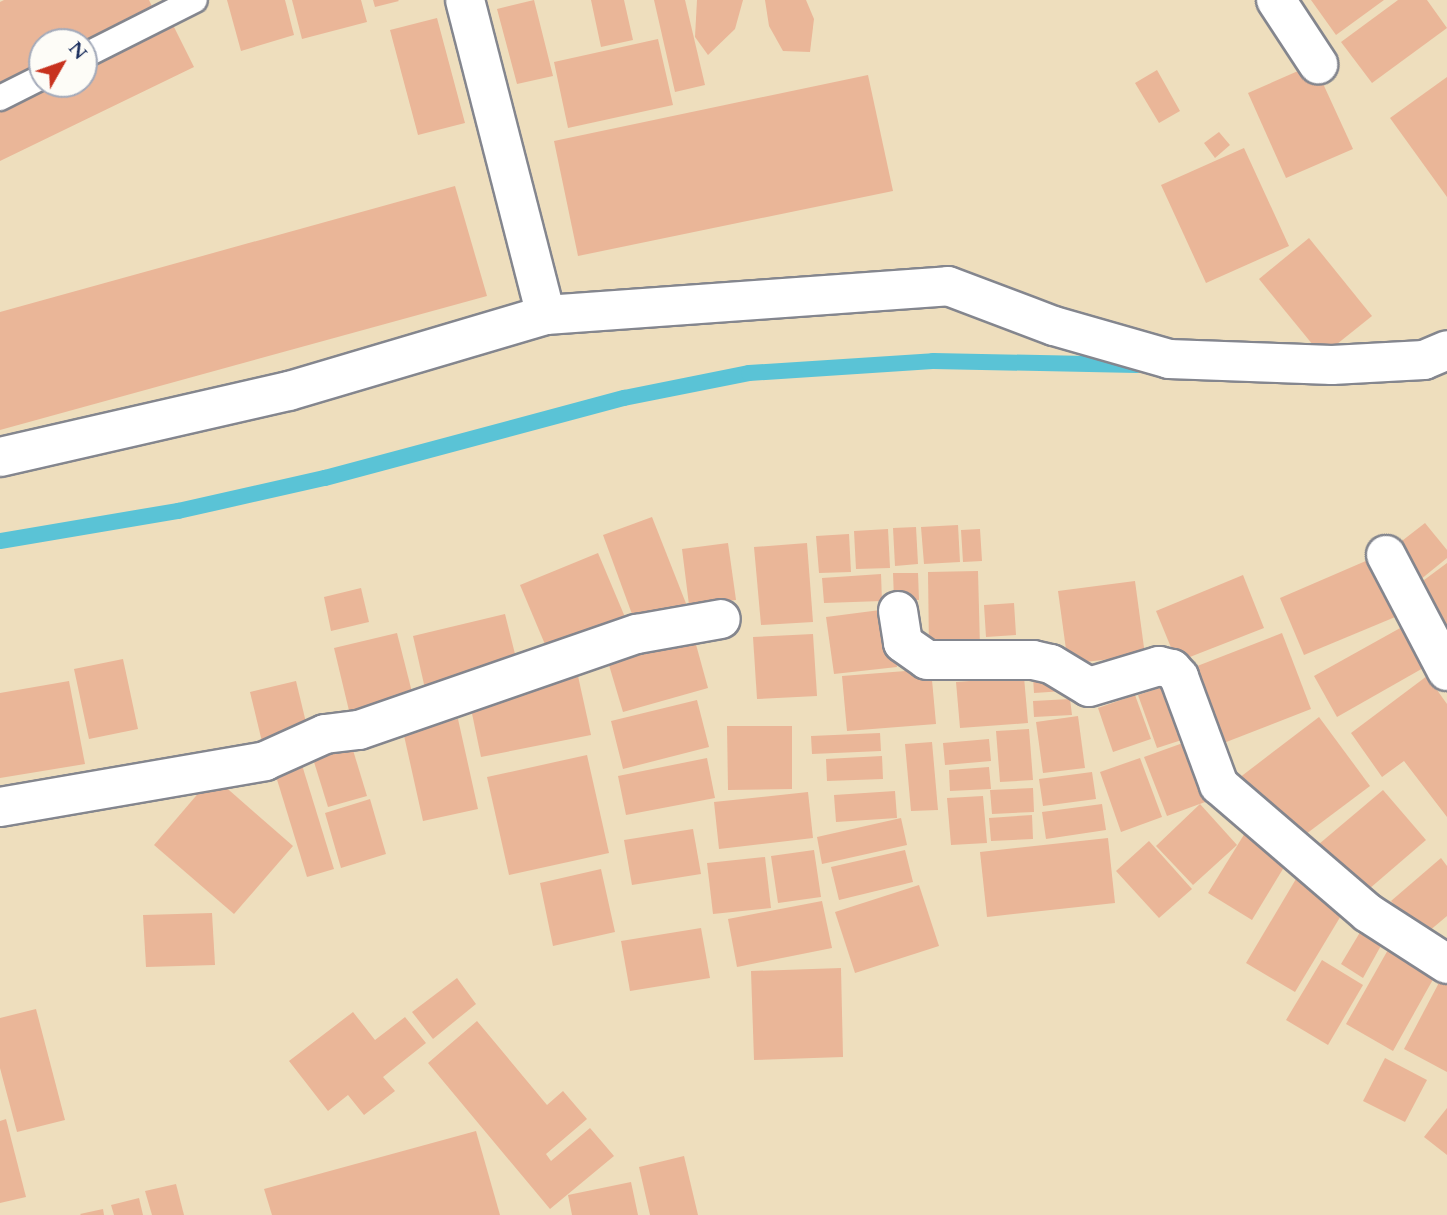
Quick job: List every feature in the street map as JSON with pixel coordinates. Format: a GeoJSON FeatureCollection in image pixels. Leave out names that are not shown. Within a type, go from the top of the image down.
{"type":"FeatureCollection","features":[{"type":"Feature","properties":{"kind":"street"},"geometry":{"type":"LineString","coordinates":[[464,0],[546,315]]}},
{"type":"Feature","properties":{"kind":"street"},"geometry":{"type":"LineString","coordinates":[[1276,0],[1318,64]]}},
{"type":"Feature","properties":{"kind":"street"},"geometry":{"type":"LineString","coordinates":[[0,457],[289,391],[546,315],[948,286],[1055,326],[1168,359],[1332,365],[1424,360],[1447,350]]}},
{"type":"Feature","properties":{"kind":"street"},"geometry":{"type":"LineString","coordinates":[[1386,555],[1447,671]]}},
{"type":"Feature","properties":{"kind":"street"},"geometry":{"type":"LineString","coordinates":[[898,611],[903,643],[927,660],[1034,660],[1051,664],[1089,687],[1159,666],[1172,669],[1179,677],[1219,785],[1368,913],[1447,964]]}},
{"type":"Feature","properties":{"kind":"street"},"geometry":{"type":"LineString","coordinates":[[0,807],[265,761],[325,734],[359,730],[637,634],[721,619]]}},
{"type":"Feature","properties":{"kind":"lane"},"geometry":{"type":"LineString","coordinates":[[98,49],[195,0]]}},
{"type":"Feature","properties":{"kind":"lane"},"geometry":{"type":"LineString","coordinates":[[0,98],[28,84]]}},
{"type":"Feature","properties":{"kind":"building"},"geometry":{"type":"Polygon","coordinates":[[[149,0],[158,19],[98,47],[98,28],[28,28],[28,80],[0,93],[0,2],[149,0]]]}},
{"type":"Feature","properties":{"kind":"building"},"geometry":{"type":"Polygon","coordinates":[[[227,0],[285,0],[294,35],[241,51],[227,0]]]}},
{"type":"Feature","properties":{"kind":"building"},"geometry":{"type":"Polygon","coordinates":[[[292,0],[361,0],[367,22],[302,39],[292,0]]]}},
{"type":"Feature","properties":{"kind":"building"},"geometry":{"type":"Polygon","coordinates":[[[373,0],[398,0],[399,1],[375,7],[373,0]]]}},
{"type":"Feature","properties":{"kind":"building"},"geometry":{"type":"Polygon","coordinates":[[[534,0],[553,76],[517,84],[497,9],[534,0]]]}},
{"type":"Feature","properties":{"kind":"building"},"geometry":{"type":"Polygon","coordinates":[[[591,0],[624,0],[633,40],[601,47],[591,0]]]}},
{"type":"Feature","properties":{"kind":"building"},"geometry":{"type":"Polygon","coordinates":[[[654,0],[685,0],[705,85],[675,92],[654,0]]]}},
{"type":"Feature","properties":{"kind":"building"},"geometry":{"type":"Polygon","coordinates":[[[697,0],[743,0],[735,29],[708,55],[695,37],[697,0]]]}},
{"type":"Feature","properties":{"kind":"building"},"geometry":{"type":"Polygon","coordinates":[[[765,0],[806,0],[814,19],[810,52],[783,51],[769,26],[765,0]]]}},
{"type":"Feature","properties":{"kind":"building"},"geometry":{"type":"Polygon","coordinates":[[[1311,0],[1384,0],[1336,35],[1311,0]]]}},
{"type":"Feature","properties":{"kind":"building"},"geometry":{"type":"Polygon","coordinates":[[[1398,0],[1427,0],[1447,28],[1372,83],[1341,42],[1398,0]]]}},
{"type":"Feature","properties":{"kind":"building"},"geometry":{"type":"Polygon","coordinates":[[[437,18],[465,123],[418,135],[390,30],[437,18]]]}},
{"type":"Feature","properties":{"kind":"building"},"geometry":{"type":"Polygon","coordinates":[[[173,25],[194,67],[0,161],[0,108],[28,95],[28,98],[98,98],[98,61],[173,25]]]}},
{"type":"Feature","properties":{"kind":"building"},"geometry":{"type":"Polygon","coordinates":[[[658,39],[673,105],[568,128],[554,62],[658,39]]]}},
{"type":"Feature","properties":{"kind":"building"},"geometry":{"type":"Polygon","coordinates":[[[1314,64],[1353,149],[1286,178],[1248,93],[1314,64]]]}},
{"type":"Feature","properties":{"kind":"building"},"geometry":{"type":"Polygon","coordinates":[[[1157,70],[1180,111],[1159,123],[1135,83],[1157,70]]]}},
{"type":"Feature","properties":{"kind":"building"},"geometry":{"type":"Polygon","coordinates":[[[868,75],[893,191],[578,256],[554,141],[868,75]]]}},
{"type":"Feature","properties":{"kind":"building"},"geometry":{"type":"Polygon","coordinates":[[[1447,77],[1447,197],[1390,118],[1447,77]]]}},
{"type":"Feature","properties":{"kind":"building"},"geometry":{"type":"Polygon","coordinates":[[[1219,132],[1230,145],[1215,158],[1204,143],[1219,132]]]}},
{"type":"Feature","properties":{"kind":"building"},"geometry":{"type":"Polygon","coordinates":[[[1244,148],[1289,246],[1206,283],[1161,185],[1244,148]]]}},
{"type":"Feature","properties":{"kind":"building"},"geometry":{"type":"Polygon","coordinates":[[[455,186],[487,296],[0,430],[0,312],[455,186]]]}},
{"type":"Feature","properties":{"kind":"building"},"geometry":{"type":"Polygon","coordinates":[[[1309,238],[1372,316],[1322,356],[1259,279],[1309,238]]]}},
{"type":"Feature","properties":{"kind":"building"},"geometry":{"type":"Polygon","coordinates":[[[652,517],[687,606],[636,625],[603,535],[652,517]]]}},
{"type":"Feature","properties":{"kind":"building"},"geometry":{"type":"Polygon","coordinates":[[[1425,523],[1447,550],[1447,558],[1415,584],[1389,551],[1425,523]]]}},
{"type":"Feature","properties":{"kind":"building"},"geometry":{"type":"Polygon","coordinates":[[[958,525],[960,562],[924,564],[921,527],[958,525]]]}},
{"type":"Feature","properties":{"kind":"building"},"geometry":{"type":"Polygon","coordinates":[[[916,527],[918,564],[895,566],[893,528],[916,527]]]}},
{"type":"Feature","properties":{"kind":"building"},"geometry":{"type":"Polygon","coordinates":[[[888,529],[890,568],[856,569],[854,531],[888,529]]]}},
{"type":"Feature","properties":{"kind":"building"},"geometry":{"type":"Polygon","coordinates":[[[980,529],[982,561],[963,562],[961,530],[980,529]]]}},
{"type":"Feature","properties":{"kind":"building"},"geometry":{"type":"Polygon","coordinates":[[[849,534],[851,572],[819,573],[816,536],[849,534]]]}},
{"type":"Feature","properties":{"kind":"building"},"geometry":{"type":"Polygon","coordinates":[[[728,543],[736,600],[689,605],[682,549],[728,543]]]}},
{"type":"Feature","properties":{"kind":"building"},"geometry":{"type":"Polygon","coordinates":[[[807,543],[813,622],[761,625],[754,547],[807,543]]]}},
{"type":"Feature","properties":{"kind":"building"},"geometry":{"type":"Polygon","coordinates":[[[598,553],[630,629],[552,661],[520,585],[598,553]]]}},
{"type":"Feature","properties":{"kind":"building"},"geometry":{"type":"Polygon","coordinates":[[[1375,557],[1400,615],[1304,655],[1280,598],[1375,557]]]}},
{"type":"Feature","properties":{"kind":"building"},"geometry":{"type":"Polygon","coordinates":[[[1447,563],[1447,627],[1416,586],[1447,563]]]}},
{"type":"Feature","properties":{"kind":"building"},"geometry":{"type":"Polygon","coordinates":[[[978,571],[980,648],[929,649],[928,572],[978,571]]]}},
{"type":"Feature","properties":{"kind":"building"},"geometry":{"type":"Polygon","coordinates":[[[893,573],[918,573],[919,600],[894,599],[893,573]]]}},
{"type":"Feature","properties":{"kind":"building"},"geometry":{"type":"Polygon","coordinates":[[[881,574],[882,601],[824,603],[822,578],[881,574]]]}},
{"type":"Feature","properties":{"kind":"building"},"geometry":{"type":"Polygon","coordinates":[[[1243,575],[1264,628],[1177,662],[1156,611],[1243,575]]]}},
{"type":"Feature","properties":{"kind":"building"},"geometry":{"type":"Polygon","coordinates":[[[1135,581],[1145,655],[1068,664],[1058,591],[1135,581]]]}},
{"type":"Feature","properties":{"kind":"building"},"geometry":{"type":"Polygon","coordinates":[[[361,588],[369,622],[331,631],[324,597],[361,588]]]}},
{"type":"Feature","properties":{"kind":"building"},"geometry":{"type":"Polygon","coordinates":[[[1014,603],[1016,635],[986,637],[984,605],[1014,603]]]}},
{"type":"Feature","properties":{"kind":"building"},"geometry":{"type":"Polygon","coordinates":[[[888,609],[897,667],[834,674],[826,617],[888,609]]]}},
{"type":"Feature","properties":{"kind":"building"},"geometry":{"type":"Polygon","coordinates":[[[505,614],[519,670],[426,693],[413,636],[505,614]]]}},
{"type":"Feature","properties":{"kind":"building"},"geometry":{"type":"Polygon","coordinates":[[[1402,627],[1425,667],[1337,717],[1314,676],[1402,627]]]}},
{"type":"Feature","properties":{"kind":"building"},"geometry":{"type":"Polygon","coordinates":[[[692,630],[708,688],[623,712],[606,655],[692,630]]]}},
{"type":"Feature","properties":{"kind":"building"},"geometry":{"type":"Polygon","coordinates":[[[397,633],[415,704],[351,719],[334,648],[397,633]]]}},
{"type":"Feature","properties":{"kind":"building"},"geometry":{"type":"Polygon","coordinates":[[[1282,633],[1311,709],[1216,746],[1187,670],[1282,633]]]}},
{"type":"Feature","properties":{"kind":"building"},"geometry":{"type":"Polygon","coordinates":[[[813,634],[817,696],[757,699],[753,637],[813,634]]]}},
{"type":"Feature","properties":{"kind":"building"},"geometry":{"type":"Polygon","coordinates":[[[123,659],[138,729],[89,739],[74,669],[123,659]]]}},
{"type":"Feature","properties":{"kind":"building"},"geometry":{"type":"Polygon","coordinates":[[[931,669],[936,724],[847,731],[842,676],[931,669]]]}},
{"type":"Feature","properties":{"kind":"building"},"geometry":{"type":"Polygon","coordinates":[[[578,676],[591,735],[481,757],[469,699],[578,676]]]}},
{"type":"Feature","properties":{"kind":"building"},"geometry":{"type":"Polygon","coordinates":[[[1427,676],[1447,704],[1447,817],[1404,761],[1382,777],[1351,733],[1427,676]]]}},
{"type":"Feature","properties":{"kind":"building"},"geometry":{"type":"Polygon","coordinates":[[[1024,677],[1028,723],[960,728],[956,682],[1024,677]]]}},
{"type":"Feature","properties":{"kind":"building"},"geometry":{"type":"Polygon","coordinates":[[[1033,677],[1064,691],[1034,693],[1033,677]]]}},
{"type":"Feature","properties":{"kind":"building"},"geometry":{"type":"Polygon","coordinates":[[[69,681],[85,764],[0,778],[0,693],[69,681]]]}},
{"type":"Feature","properties":{"kind":"building"},"geometry":{"type":"Polygon","coordinates":[[[296,681],[310,739],[264,750],[250,692],[296,681]]]}},
{"type":"Feature","properties":{"kind":"building"},"geometry":{"type":"Polygon","coordinates":[[[1172,684],[1191,737],[1157,748],[1138,695],[1172,684]]]}},
{"type":"Feature","properties":{"kind":"building"},"geometry":{"type":"Polygon","coordinates":[[[1135,695],[1151,739],[1113,752],[1098,708],[1135,695]]]}},
{"type":"Feature","properties":{"kind":"building"},"geometry":{"type":"Polygon","coordinates":[[[1070,699],[1072,715],[1034,717],[1033,701],[1070,699]]]}},
{"type":"Feature","properties":{"kind":"building"},"geometry":{"type":"Polygon","coordinates":[[[697,700],[709,747],[623,769],[611,721],[697,700]]]}},
{"type":"Feature","properties":{"kind":"building"},"geometry":{"type":"Polygon","coordinates":[[[1078,716],[1085,768],[1043,773],[1036,722],[1078,716]]]}},
{"type":"Feature","properties":{"kind":"building"},"geometry":{"type":"Polygon","coordinates":[[[1319,717],[1370,786],[1290,846],[1239,778],[1319,717]]]}},
{"type":"Feature","properties":{"kind":"building"},"geometry":{"type":"Polygon","coordinates":[[[458,719],[478,809],[423,821],[403,731],[458,719]]]}},
{"type":"Feature","properties":{"kind":"building"},"geometry":{"type":"Polygon","coordinates":[[[727,726],[792,726],[792,789],[728,790],[727,726]]]}},
{"type":"Feature","properties":{"kind":"building"},"geometry":{"type":"Polygon","coordinates":[[[1029,729],[1033,780],[1000,782],[996,731],[1029,729]]]}},
{"type":"Feature","properties":{"kind":"building"},"geometry":{"type":"Polygon","coordinates":[[[880,733],[881,751],[812,754],[811,736],[880,733]]]}},
{"type":"Feature","properties":{"kind":"building"},"geometry":{"type":"Polygon","coordinates":[[[349,737],[367,796],[328,807],[310,749],[349,737]]]}},
{"type":"Feature","properties":{"kind":"building"},"geometry":{"type":"Polygon","coordinates":[[[989,739],[991,761],[945,765],[943,743],[989,739]]]}},
{"type":"Feature","properties":{"kind":"building"},"geometry":{"type":"Polygon","coordinates":[[[1194,739],[1216,798],[1167,816],[1144,757],[1194,739]]]}},
{"type":"Feature","properties":{"kind":"building"},"geometry":{"type":"Polygon","coordinates":[[[932,742],[938,810],[911,811],[905,744],[932,742]]]}},
{"type":"Feature","properties":{"kind":"building"},"geometry":{"type":"Polygon","coordinates":[[[587,755],[609,853],[509,875],[487,777],[587,755]]]}},
{"type":"Feature","properties":{"kind":"building"},"geometry":{"type":"Polygon","coordinates":[[[882,756],[883,779],[827,781],[826,759],[882,756]]]}},
{"type":"Feature","properties":{"kind":"building"},"geometry":{"type":"Polygon","coordinates":[[[707,758],[715,798],[626,815],[618,776],[707,758]]]}},
{"type":"Feature","properties":{"kind":"building"},"geometry":{"type":"Polygon","coordinates":[[[1140,758],[1162,817],[1121,832],[1100,772],[1140,758]]]}},
{"type":"Feature","properties":{"kind":"building"},"geometry":{"type":"Polygon","coordinates":[[[302,765],[334,869],[307,877],[275,773],[302,765]]]}},
{"type":"Feature","properties":{"kind":"building"},"geometry":{"type":"Polygon","coordinates":[[[989,767],[991,789],[950,791],[949,770],[989,767]]]}},
{"type":"Feature","properties":{"kind":"building"},"geometry":{"type":"Polygon","coordinates":[[[1092,772],[1096,799],[1043,806],[1039,779],[1092,772]]]}},
{"type":"Feature","properties":{"kind":"building"},"geometry":{"type":"Polygon","coordinates":[[[213,776],[293,846],[234,914],[154,845],[213,776]]]}},
{"type":"Feature","properties":{"kind":"building"},"geometry":{"type":"Polygon","coordinates":[[[1033,788],[1034,812],[992,814],[990,790],[1033,788]]]}},
{"type":"Feature","properties":{"kind":"building"},"geometry":{"type":"Polygon","coordinates":[[[1383,790],[1426,840],[1362,895],[1319,844],[1383,790]]]}},
{"type":"Feature","properties":{"kind":"building"},"geometry":{"type":"Polygon","coordinates":[[[895,791],[897,818],[836,822],[834,795],[895,791]]]}},
{"type":"Feature","properties":{"kind":"building"},"geometry":{"type":"Polygon","coordinates":[[[808,792],[813,838],[719,849],[714,802],[808,792]]]}},
{"type":"Feature","properties":{"kind":"building"},"geometry":{"type":"Polygon","coordinates":[[[983,796],[987,843],[951,845],[947,798],[983,796]]]}},
{"type":"Feature","properties":{"kind":"building"},"geometry":{"type":"Polygon","coordinates":[[[370,799],[386,854],[341,868],[325,813],[370,799]]]}},
{"type":"Feature","properties":{"kind":"building"},"geometry":{"type":"Polygon","coordinates":[[[1102,804],[1106,830],[1046,839],[1042,812],[1102,804]]]}},
{"type":"Feature","properties":{"kind":"building"},"geometry":{"type":"Polygon","coordinates":[[[1200,804],[1237,845],[1193,885],[1156,846],[1200,804]]]}},
{"type":"Feature","properties":{"kind":"building"},"geometry":{"type":"Polygon","coordinates":[[[1032,815],[1033,839],[991,841],[989,818],[1032,815]]]}},
{"type":"Feature","properties":{"kind":"building"},"geometry":{"type":"Polygon","coordinates":[[[901,818],[907,845],[822,864],[817,837],[901,818]]]}},
{"type":"Feature","properties":{"kind":"building"},"geometry":{"type":"Polygon","coordinates":[[[693,829],[701,874],[632,885],[624,840],[693,829]]]}},
{"type":"Feature","properties":{"kind":"building"},"geometry":{"type":"Polygon","coordinates":[[[1245,833],[1289,859],[1252,920],[1208,893],[1245,833]]]}},
{"type":"Feature","properties":{"kind":"building"},"geometry":{"type":"Polygon","coordinates":[[[1108,838],[1115,903],[987,917],[980,852],[1108,838]]]}},
{"type":"Feature","properties":{"kind":"building"},"geometry":{"type":"Polygon","coordinates":[[[1149,841],[1192,889],[1159,918],[1116,871],[1149,841]]]}},
{"type":"Feature","properties":{"kind":"building"},"geometry":{"type":"Polygon","coordinates":[[[814,850],[821,897],[778,903],[771,856],[814,850]]]}},
{"type":"Feature","properties":{"kind":"building"},"geometry":{"type":"Polygon","coordinates":[[[905,850],[913,882],[839,900],[831,867],[905,850]]]}},
{"type":"Feature","properties":{"kind":"building"},"geometry":{"type":"Polygon","coordinates":[[[765,857],[771,908],[713,914],[707,863],[765,857]]]}},
{"type":"Feature","properties":{"kind":"building"},"geometry":{"type":"Polygon","coordinates":[[[1441,858],[1447,866],[1447,916],[1422,937],[1391,901],[1441,858]]]}},
{"type":"Feature","properties":{"kind":"building"},"geometry":{"type":"Polygon","coordinates":[[[601,869],[615,932],[553,946],[540,883],[601,869]]]}},
{"type":"Feature","properties":{"kind":"building"},"geometry":{"type":"Polygon","coordinates":[[[1296,879],[1345,909],[1295,992],[1246,963],[1296,879]]]}},
{"type":"Feature","properties":{"kind":"building"},"geometry":{"type":"Polygon","coordinates":[[[919,885],[939,946],[855,973],[835,912],[919,885]]]}},
{"type":"Feature","properties":{"kind":"building"},"geometry":{"type":"Polygon","coordinates":[[[822,901],[832,948],[737,967],[728,919],[822,901]]]}},
{"type":"Feature","properties":{"kind":"building"},"geometry":{"type":"Polygon","coordinates":[[[212,913],[215,965],[146,967],[143,915],[212,913]]]}},
{"type":"Feature","properties":{"kind":"building"},"geometry":{"type":"Polygon","coordinates":[[[701,928],[710,978],[630,991],[621,941],[701,928]]]}},
{"type":"Feature","properties":{"kind":"building"},"geometry":{"type":"Polygon","coordinates":[[[1362,929],[1383,942],[1363,978],[1341,964],[1362,929]]]}},
{"type":"Feature","properties":{"kind":"building"},"geometry":{"type":"Polygon","coordinates":[[[1389,948],[1436,974],[1393,1051],[1346,1024],[1389,948]]]}},
{"type":"Feature","properties":{"kind":"building"},"geometry":{"type":"Polygon","coordinates":[[[1322,960],[1363,985],[1328,1045],[1286,1020],[1322,960]]]}},
{"type":"Feature","properties":{"kind":"building"},"geometry":{"type":"Polygon","coordinates":[[[841,968],[843,1057],[754,1060],[751,971],[841,968]]]}},
{"type":"Feature","properties":{"kind":"building"},"geometry":{"type":"Polygon","coordinates":[[[1442,977],[1447,979],[1447,1072],[1404,1049],[1442,977]]]}},
{"type":"Feature","properties":{"kind":"building"},"geometry":{"type":"Polygon","coordinates":[[[457,978],[476,1004],[433,1039],[412,1012],[457,978]]]}},
{"type":"Feature","properties":{"kind":"building"},"geometry":{"type":"Polygon","coordinates":[[[36,1009],[65,1120],[17,1132],[0,1068],[0,1018],[36,1009]]]}},
{"type":"Feature","properties":{"kind":"building"},"geometry":{"type":"Polygon","coordinates":[[[353,1012],[375,1040],[405,1017],[426,1043],[383,1077],[395,1091],[364,1115],[348,1095],[328,1111],[289,1061],[353,1012]]]}},
{"type":"Feature","properties":{"kind":"building"},"geometry":{"type":"Polygon","coordinates":[[[477,1021],[547,1105],[563,1091],[587,1119],[546,1154],[551,1161],[590,1128],[614,1156],[550,1209],[428,1063],[477,1021]]]}},
{"type":"Feature","properties":{"kind":"building"},"geometry":{"type":"Polygon","coordinates":[[[1385,1058],[1427,1080],[1405,1122],[1363,1101],[1385,1058]]]}},
{"type":"Feature","properties":{"kind":"building"},"geometry":{"type":"Polygon","coordinates":[[[1447,1108],[1447,1155],[1424,1137],[1447,1108]]]}},
{"type":"Feature","properties":{"kind":"building"},"geometry":{"type":"Polygon","coordinates":[[[6,1119],[26,1197],[0,1203],[0,1121],[6,1119]]]}},
{"type":"Feature","properties":{"kind":"building"},"geometry":{"type":"Polygon","coordinates":[[[476,1131],[500,1215],[272,1215],[264,1189],[476,1131]]]}},
{"type":"Feature","properties":{"kind":"building"},"geometry":{"type":"Polygon","coordinates":[[[684,1156],[698,1215],[650,1215],[639,1167],[684,1156]]]}},
{"type":"Feature","properties":{"kind":"building"},"geometry":{"type":"Polygon","coordinates":[[[631,1182],[638,1215],[572,1215],[568,1195],[631,1182]]]}},
{"type":"Feature","properties":{"kind":"building"},"geometry":{"type":"Polygon","coordinates":[[[176,1184],[184,1215],[152,1215],[145,1191],[176,1184]]]}},
{"type":"Feature","properties":{"kind":"building"},"geometry":{"type":"Polygon","coordinates":[[[139,1198],[143,1215],[114,1215],[111,1205],[139,1198]]]}},
{"type":"Feature","properties":{"kind":"building"},"geometry":{"type":"Polygon","coordinates":[[[103,1209],[104,1215],[80,1214],[103,1209]]]}},
{"type":"Feature","properties":{"kind":"waterway"},"geometry":{"type":"LineString","coordinates":[[0,541],[178,511],[325,478],[624,398],[749,373],[933,361],[1137,365]]}}]}
